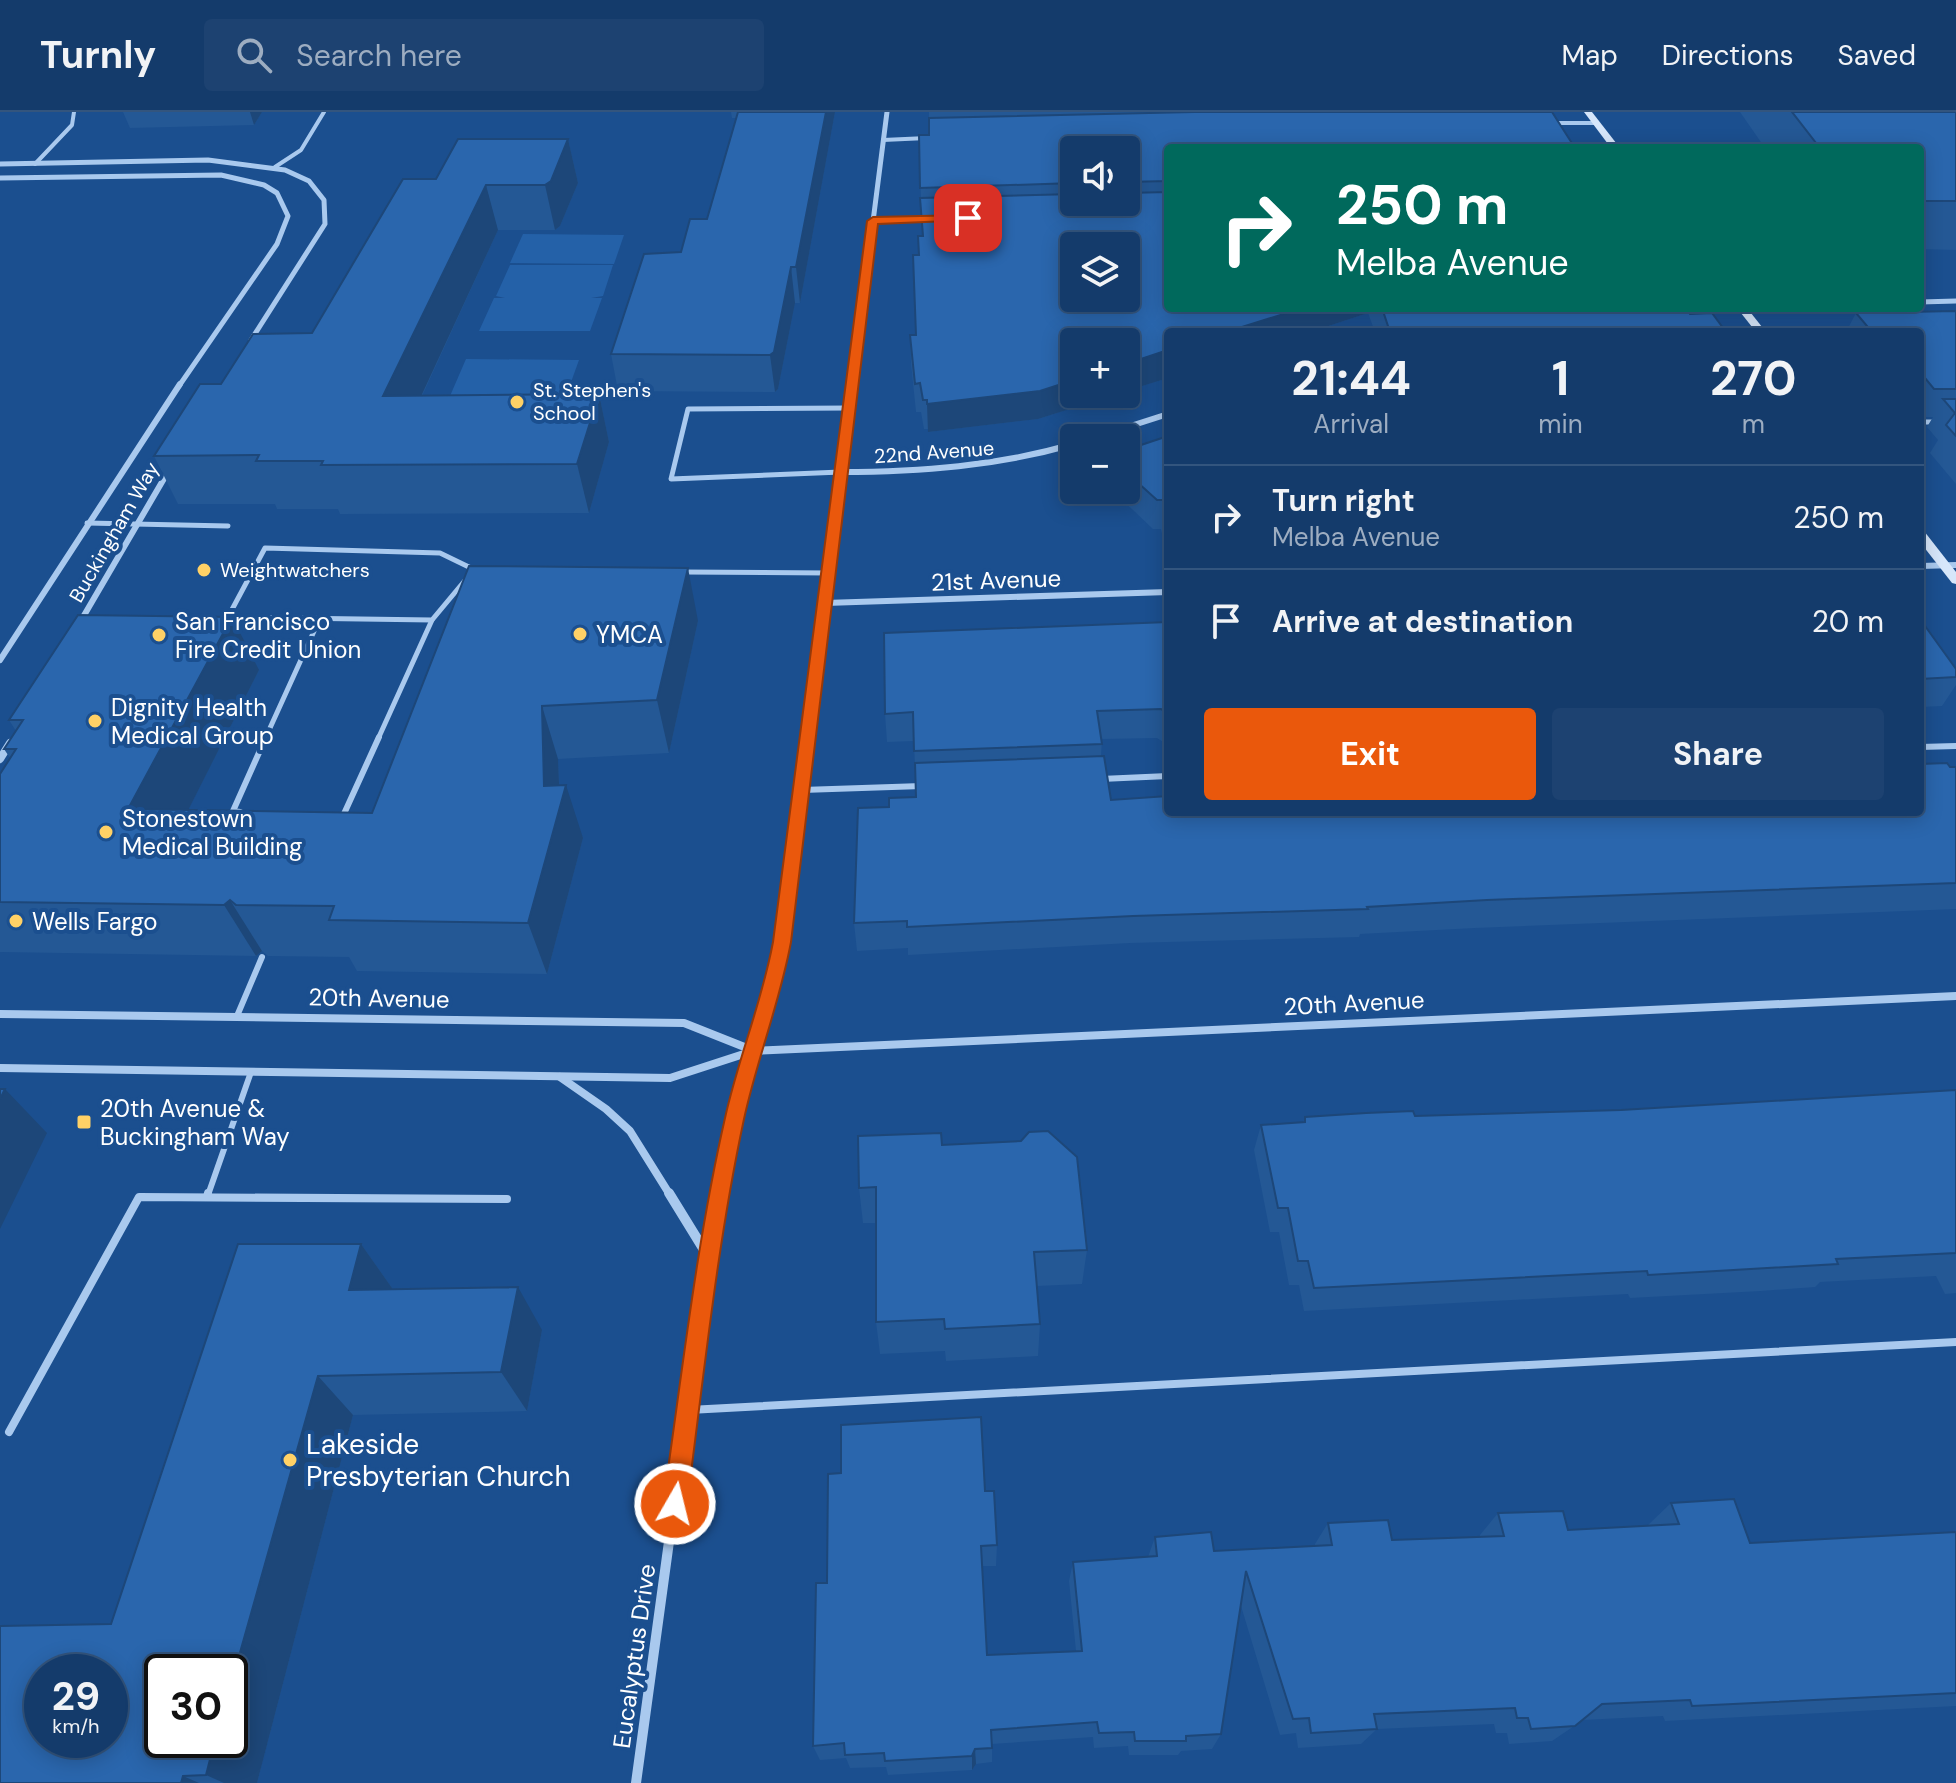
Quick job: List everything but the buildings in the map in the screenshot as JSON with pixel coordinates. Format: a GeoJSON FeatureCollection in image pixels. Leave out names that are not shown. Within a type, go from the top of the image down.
{"type":"FeatureCollection","features":[{"type":"Feature","properties":{"kind":"street","name":"Eucalyptus Drive"},"geometry":{"type":"LineString","coordinates":[[636,1783],[709,1258],[735,1117],[777,971],[887,112]]}},
{"type":"Feature","properties":{"kind":"street"},"geometry":{"type":"LineString","coordinates":[[1588,112],[1613,144]]}},
{"type":"Feature","properties":{"kind":"street"},"geometry":{"type":"LineString","coordinates":[[0,164],[204,160],[275,167],[309,181],[323,195],[327,208],[325,224],[246,348]]}},
{"type":"Feature","properties":{"kind":"street","name":"Buckingham Way"},"geometry":{"type":"LineString","coordinates":[[0,178],[221,175],[264,185],[277,193],[288,216],[277,244],[145,435],[0,660]]}},
{"type":"Feature","properties":{"kind":"street"},"geometry":{"type":"LineString","coordinates":[[873,221],[942,219]]}},
{"type":"Feature","properties":{"kind":"street"},"geometry":{"type":"LineString","coordinates":[[1924,302],[1956,301]]}},
{"type":"Feature","properties":{"kind":"street"},"geometry":{"type":"LineString","coordinates":[[1745,312],[1758,328]]}},
{"type":"Feature","properties":{"kind":"street"},"geometry":{"type":"LineString","coordinates":[[1137,424],[1164,415]]}},
{"type":"Feature","properties":{"kind":"street","name":"22nd Avenue"},"geometry":{"type":"LineString","coordinates":[[841,472],[965,469],[1012,461],[1060,448]]}},
{"type":"Feature","properties":{"kind":"street","name":"Buckingham Way"},"geometry":{"type":"LineString","coordinates":[[75,630],[171,467]]}},
{"type":"Feature","properties":{"kind":"street"},"geometry":{"type":"LineString","coordinates":[[1924,538],[1950,565],[1956,580]]}},
{"type":"Feature","properties":{"kind":"street"},"geometry":{"type":"LineString","coordinates":[[1924,566],[1950,565]]}},
{"type":"Feature","properties":{"kind":"street","name":"21st Avenue"},"geometry":{"type":"LineString","coordinates":[[825,603],[1164,592]]}},
{"type":"Feature","properties":{"kind":"street"},"geometry":{"type":"LineString","coordinates":[[0,759],[15,734]]}},
{"type":"Feature","properties":{"kind":"street","name":"20th Avenue"},"geometry":{"type":"LineString","coordinates":[[0,1068],[670,1078],[753,1051],[1956,996]]}},
{"type":"Feature","properties":{"kind":"street","name":"20th Avenue"},"geometry":{"type":"LineString","coordinates":[[0,1014],[684,1023],[753,1051]]}},
{"type":"Feature","properties":{"kind":"street"},"geometry":{"type":"LineString","coordinates":[[559,1077],[606,1109],[630,1131],[709,1258]]}},
{"type":"Feature","properties":{"kind":"lane"},"geometry":{"type":"LineString","coordinates":[[35,164],[72,125],[74,112]]}},
{"type":"Feature","properties":{"kind":"lane"},"geometry":{"type":"LineString","coordinates":[[275,167],[301,150],[324,112]]}},
{"type":"Feature","properties":{"kind":"lane"},"geometry":{"type":"LineString","coordinates":[[1555,123],[1596,123]]}},
{"type":"Feature","properties":{"kind":"lane"},"geometry":{"type":"LineString","coordinates":[[883,140],[933,138]]}},
{"type":"Feature","properties":{"kind":"lane"},"geometry":{"type":"LineString","coordinates":[[841,472],[671,479],[688,409],[850,408]]}},
{"type":"Feature","properties":{"kind":"lane"},"geometry":{"type":"LineString","coordinates":[[1924,422],[1944,421]]}},
{"type":"Feature","properties":{"kind":"lane"},"geometry":{"type":"LineString","coordinates":[[87,523],[228,526]]}},
{"type":"Feature","properties":{"kind":"lane"},"geometry":{"type":"LineString","coordinates":[[328,815],[344,816],[432,620],[474,569],[440,553],[265,548],[228,617],[432,620]]}},
{"type":"Feature","properties":{"kind":"lane"},"geometry":{"type":"LineString","coordinates":[[676,572],[829,573]]}},
{"type":"Feature","properties":{"kind":"lane"},"geometry":{"type":"LineString","coordinates":[[248,812],[233,811],[320,618]]}},
{"type":"Feature","properties":{"kind":"lane"},"geometry":{"type":"LineString","coordinates":[[1924,747],[1956,746]]}},
{"type":"Feature","properties":{"kind":"lane"},"geometry":{"type":"LineString","coordinates":[[1090,779],[1164,776]]}},
{"type":"Feature","properties":{"kind":"lane"},"geometry":{"type":"LineString","coordinates":[[802,790],[934,786]]}},
{"type":"Feature","properties":{"kind":"lane"},"geometry":{"type":"LineString","coordinates":[[237,1016],[262,957]]}},
{"type":"Feature","properties":{"kind":"lane"},"geometry":{"type":"LineString","coordinates":[[207,1197],[251,1072]]}},
{"type":"Feature","properties":{"kind":"lane"},"geometry":{"type":"LineString","coordinates":[[9,1432],[139,1197],[507,1199]]}},
{"type":"Feature","properties":{"kind":"lane"},"geometry":{"type":"LineString","coordinates":[[689,1410],[1956,1342]]}},
{"type":"Feature","properties":{"kind":"shaded area"},"geometry":{"type":"Polygon","coordinates":[[[523,234],[624,235],[614,264],[510,263],[523,234]]]}},
{"type":"Feature","properties":{"kind":"shaded area"},"geometry":{"type":"Polygon","coordinates":[[[510,265],[613,265],[603,296],[591,298],[602,298],[590,331],[479,331],[494,298],[505,298],[496,296],[510,265]]]}},
{"type":"Feature","properties":{"kind":"shaded area"},"geometry":{"type":"Polygon","coordinates":[[[466,359],[579,360],[566,396],[450,396],[466,359]]]}},
{"type":"Feature","properties":{"kind":"place","name":"St. Stephen's School"},"geometry":{"type":"Point","coordinates":[517,402]}},
{"type":"Feature","properties":{"kind":"place","name":"Weightwatchers"},"geometry":{"type":"Point","coordinates":[204,570]}},
{"type":"Feature","properties":{"kind":"place","name":"YMCA"},"geometry":{"type":"Point","coordinates":[580,634]}},
{"type":"Feature","properties":{"kind":"place","name":"San Francisco Fire Credit Union"},"geometry":{"type":"Point","coordinates":[159,635]}},
{"type":"Feature","properties":{"kind":"place","name":"Dignity Health Medical Group"},"geometry":{"type":"Point","coordinates":[95,721]}},
{"type":"Feature","properties":{"kind":"place","name":"Stonestown Medical Building"},"geometry":{"type":"Point","coordinates":[106,832]}},
{"type":"Feature","properties":{"kind":"place","name":"Wells Fargo"},"geometry":{"type":"Point","coordinates":[16,921]}},
{"type":"Feature","properties":{"kind":"place","name":"20th Avenue & Buckingham Way"},"geometry":{"type":"Point","coordinates":[84,1122]}},
{"type":"Feature","properties":{"kind":"place","name":"Lakeside Presbyterian Church"},"geometry":{"type":"Point","coordinates":[290,1460]}},
{"type":"Feature","properties":{"kind":"route"},"geometry":{"type":"LineString","coordinates":[[675,1504],[709,1258],[735,1117],[742,1083],[777,971],[782,942],[873,221],[968,218]]}}]}
